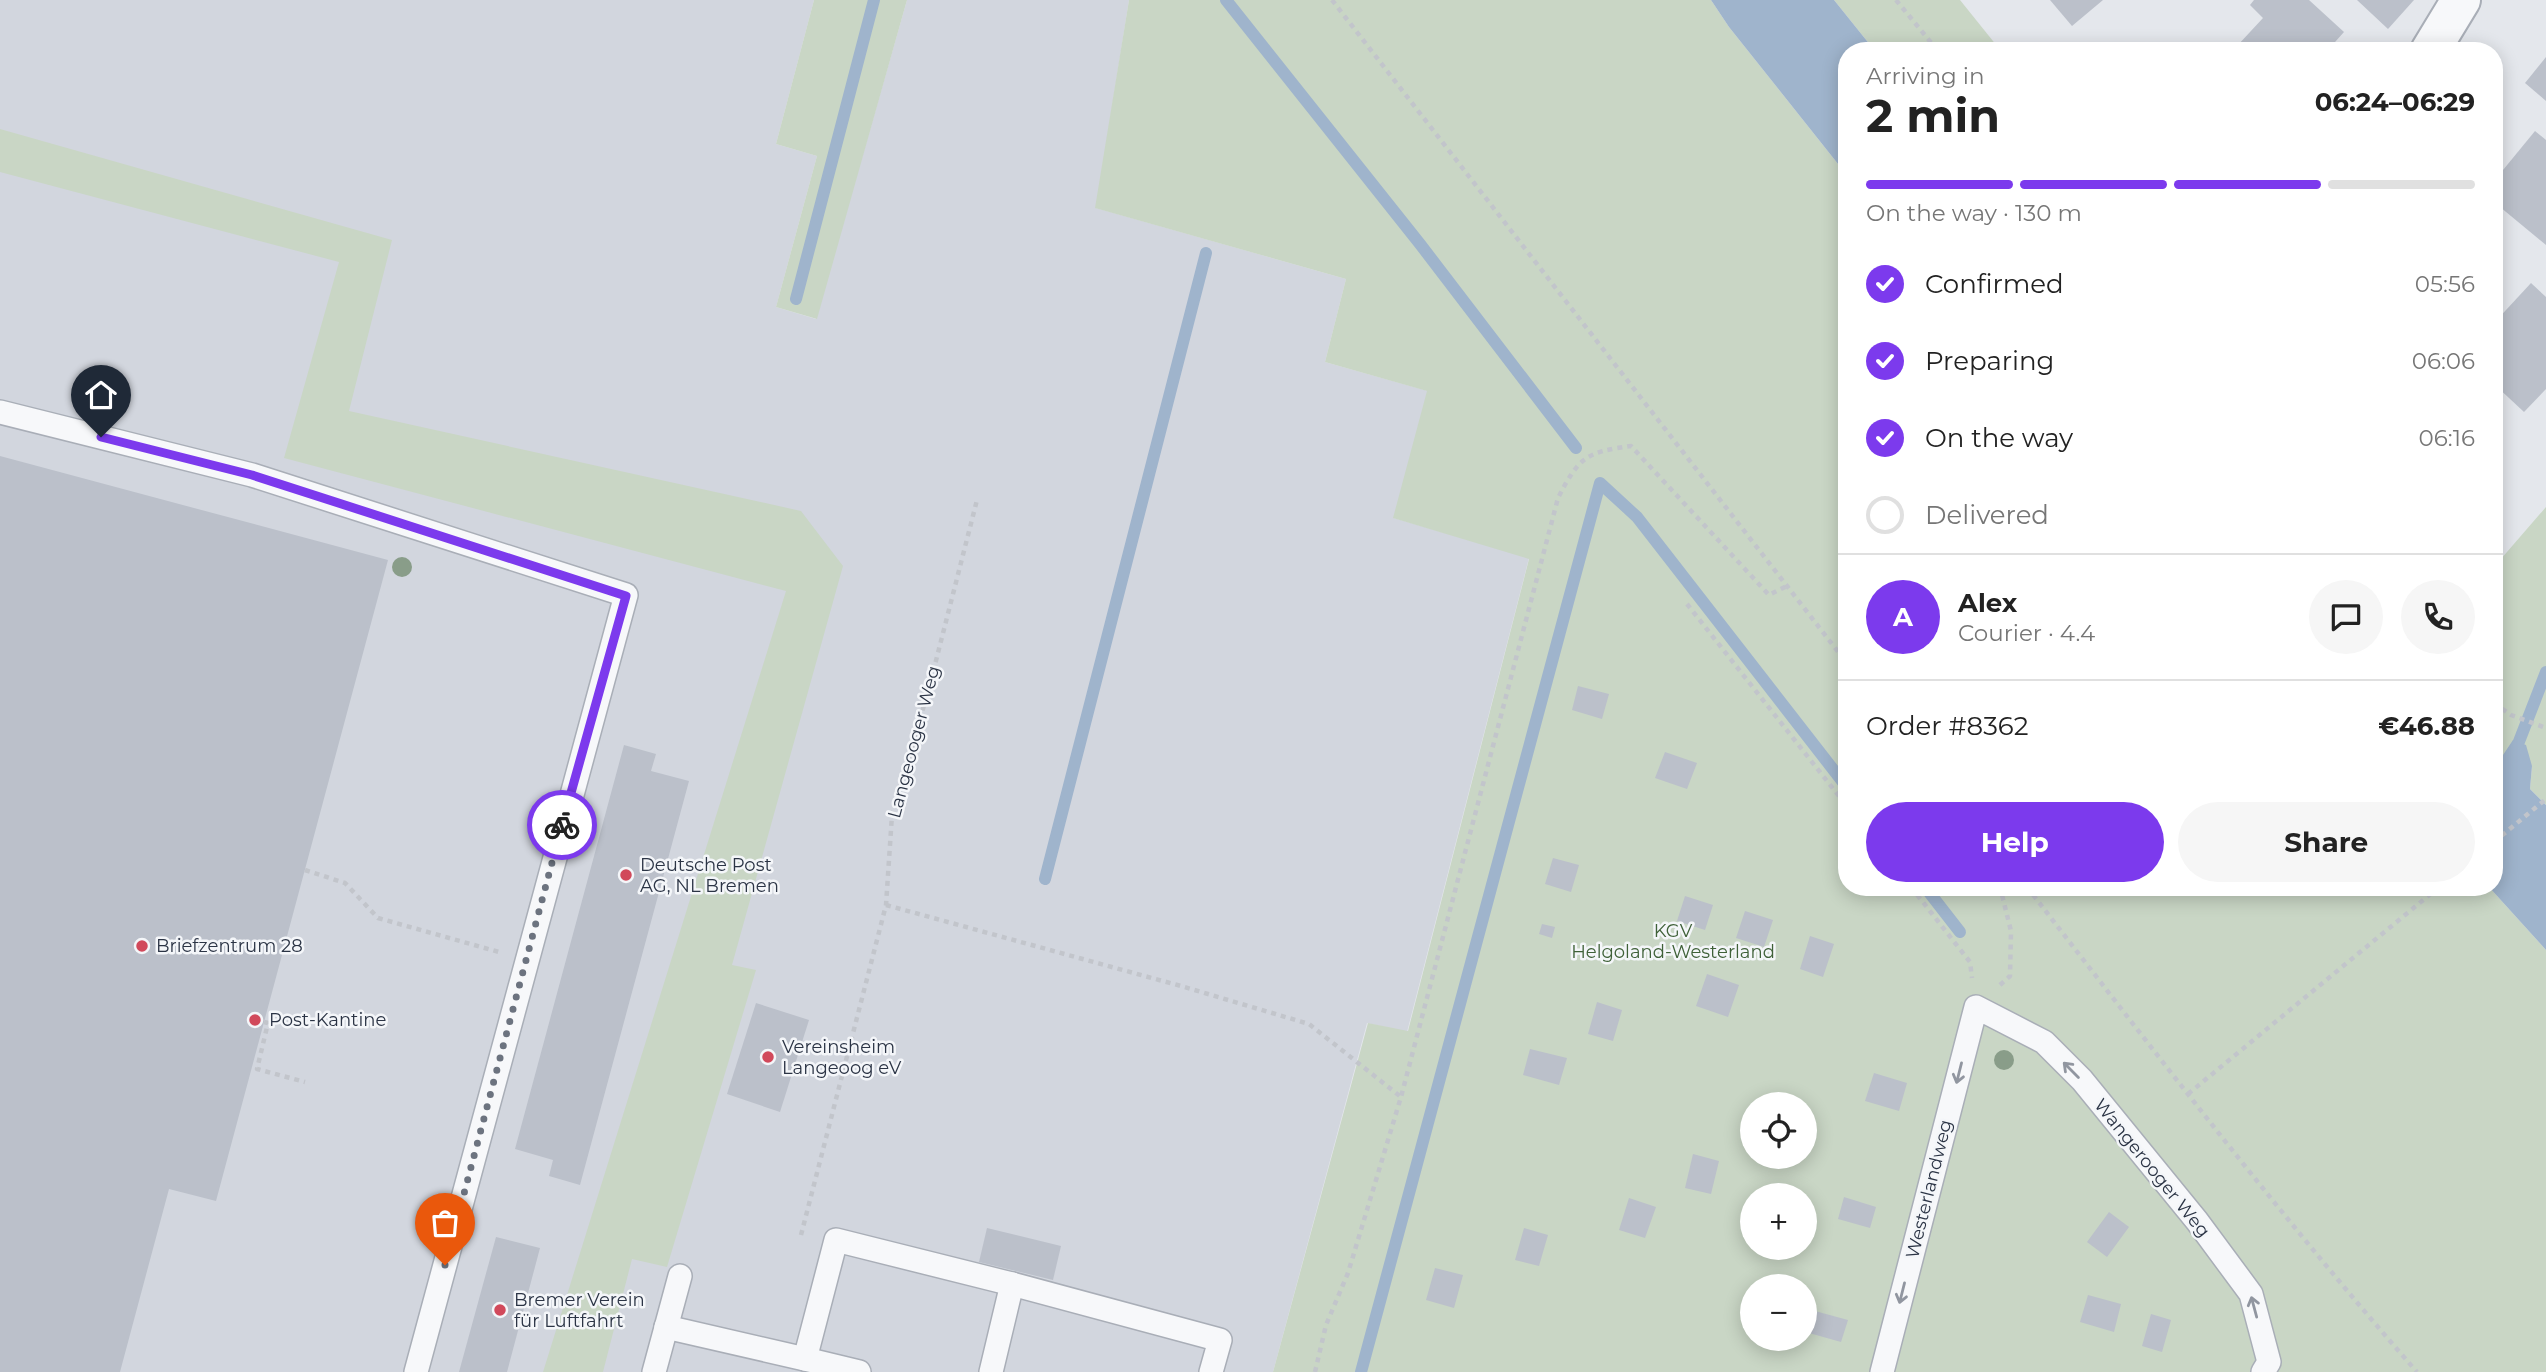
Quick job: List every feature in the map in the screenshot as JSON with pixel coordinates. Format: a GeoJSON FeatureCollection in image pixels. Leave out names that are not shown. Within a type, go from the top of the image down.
{"type":"FeatureCollection","features":[{"type":"Feature","properties":{"kind":"street"},"geometry":{"type":"LineString","coordinates":[[2435,42],[2461,0]]}},
{"type":"Feature","properties":{"kind":"lane"},"geometry":{"type":"LineString","coordinates":[[0,412],[252,475],[626,596],[416,1372]]}},
{"type":"Feature","properties":{"kind":"lane","name":"Westerlandweg"},"geometry":{"type":"LineString","coordinates":[[1882,1372],[1976,1007]]}},
{"type":"Feature","properties":{"kind":"lane","name":"Wangerooger Weg"},"geometry":{"type":"LineString","coordinates":[[1976,1007],[2044,1042],[2082,1080],[2197,1221],[2251,1294],[2269,1362],[2263,1372]]}},
{"type":"Feature","properties":{"kind":"lane"},"geometry":{"type":"LineString","coordinates":[[806,1359],[836,1240],[1220,1340],[1211,1372]]}},
{"type":"Feature","properties":{"kind":"lane"},"geometry":{"type":"LineString","coordinates":[[654,1372],[680,1276]]}},
{"type":"Feature","properties":{"kind":"lane"},"geometry":{"type":"LineString","coordinates":[[991,1372],[1012,1284]]}},
{"type":"Feature","properties":{"kind":"lane"},"geometry":{"type":"LineString","coordinates":[[666,1327],[859,1372]]}},
{"type":"Feature","properties":{"kind":"path"},"geometry":{"type":"LineString","coordinates":[[1332,0],[1838,652]]}},
{"type":"Feature","properties":{"kind":"path"},"geometry":{"type":"LineString","coordinates":[[1896,0],[1931,42]]}},
{"type":"Feature","properties":{"kind":"path"},"geometry":{"type":"LineString","coordinates":[[1315,1372],[1326,1325],[1348,1273],[1401,1097],[1558,498],[1572,471],[1592,453],[1631,446],[1769,595],[1787,586]]}},
{"type":"Feature","properties":{"kind":"path","name":"Langeooger Weg"},"geometry":{"type":"LineString","coordinates":[[798,1246],[886,905],[892,815],[929,688],[977,500]]}},
{"type":"Feature","properties":{"kind":"path"},"geometry":{"type":"LineString","coordinates":[[1687,604],[1838,795]]}},
{"type":"Feature","properties":{"kind":"path"},"geometry":{"type":"LineString","coordinates":[[2503,709],[2546,728]]}},
{"type":"Feature","properties":{"kind":"path"},"geometry":{"type":"LineString","coordinates":[[2503,835],[2546,799]]}},
{"type":"Feature","properties":{"kind":"path"},"geometry":{"type":"LineString","coordinates":[[304,870],[345,883],[378,918],[526,960]]}},
{"type":"Feature","properties":{"kind":"path"},"geometry":{"type":"LineString","coordinates":[[1918,896],[1970,962],[1976,1007]]}},
{"type":"Feature","properties":{"kind":"path"},"geometry":{"type":"LineString","coordinates":[[1976,1007],[2010,976],[2011,931],[2002,896]]}},
{"type":"Feature","properties":{"kind":"path"},"geometry":{"type":"LineString","coordinates":[[2034,896],[2188,1094],[2368,1316],[2417,1372]]}},
{"type":"Feature","properties":{"kind":"path"},"geometry":{"type":"LineString","coordinates":[[2188,1094],[2428,896]]}},
{"type":"Feature","properties":{"kind":"path"},"geometry":{"type":"LineString","coordinates":[[886,905],[1309,1024],[1401,1097]]}},
{"type":"Feature","properties":{"kind":"path"},"geometry":{"type":"LineString","coordinates":[[264,1022],[268,1023],[257,1069],[305,1082]]}},
{"type":"Feature","properties":{"kind":"shaded area"},"geometry":{"type":"Polygon","coordinates":[[[0,0],[814,0],[776,144],[817,156],[776,307],[816,319],[907,0],[1129,0],[1096,208],[1346,279],[1325,362],[1428,391],[1394,518],[1529,558],[1407,1032],[1367,1023],[1273,1372],[0,1372],[0,0]]]}},
{"type":"Feature","properties":{"kind":"green space"},"geometry":{"type":"Polygon","coordinates":[[[814,0],[907,0],[817,319],[776,307],[817,156],[776,144],[814,0]]]}},
{"type":"Feature","properties":{"kind":"green space","name":"KGV Helgoland-Westerland"},"geometry":{"type":"Polygon","coordinates":[[[1129,0],[1711,0],[1729,27],[1838,164],[1838,896],[2497,896],[2546,950],[2546,1372],[1273,1372],[1368,1023],[1408,1031],[1529,559],[1393,518],[1427,391],[1325,362],[1346,279],[1095,208],[1129,0]]]}},
{"type":"Feature","properties":{"kind":"green space"},"geometry":{"type":"Polygon","coordinates":[[[1834,0],[1960,0],[1994,42],[1868,42],[1834,0]]]}},
{"type":"Feature","properties":{"kind":"green space"},"geometry":{"type":"Polygon","coordinates":[[[0,129],[392,240],[349,411],[801,511],[843,566],[732,965],[756,970],[667,1267],[632,1259],[603,1372],[543,1372],[786,591],[284,458],[339,262],[0,172],[0,129]]]}},
{"type":"Feature","properties":{"kind":"green space"},"geometry":{"type":"Polygon","coordinates":[[[2546,507],[2546,805],[2530,789],[2532,766],[2503,756],[2503,557],[2546,507]]]}},
{"type":"Feature","properties":{"kind":"water"},"geometry":{"type":"Polygon","coordinates":[[[1711,0],[1834,0],[1868,42],[1838,42],[1838,164],[1729,27],[1711,0]]]}},
{"type":"Feature","properties":{"kind":"water"},"geometry":{"type":"Polygon","coordinates":[[[2513,740],[2526,745],[2532,766],[2530,789],[2546,805],[2546,950],[2497,896],[2503,896],[2503,755],[2513,740]]]}},
{"type":"Feature","properties":{"kind":"building"},"geometry":{"type":"Polygon","coordinates":[[[2050,0],[2103,0],[2072,26],[2050,0]]]}},
{"type":"Feature","properties":{"kind":"building"},"geometry":{"type":"Polygon","coordinates":[[[2254,0],[2309,0],[2344,32],[2335,42],[2241,42],[2263,18],[2250,5],[2254,0]]]}},
{"type":"Feature","properties":{"kind":"building"},"geometry":{"type":"Polygon","coordinates":[[[2357,0],[2414,0],[2388,29],[2357,0]]]}},
{"type":"Feature","properties":{"kind":"building"},"geometry":{"type":"Polygon","coordinates":[[[2546,57],[2546,101],[2525,83],[2546,57]]]}},
{"type":"Feature","properties":{"kind":"building"},"geometry":{"type":"Polygon","coordinates":[[[2535,131],[2546,140],[2546,245],[2503,209],[2503,170],[2535,131]]]}},
{"type":"Feature","properties":{"kind":"building"},"geometry":{"type":"Polygon","coordinates":[[[2531,283],[2546,297],[2546,389],[2524,412],[2503,392],[2503,313],[2531,283]]]}},
{"type":"Feature","properties":{"kind":"building","name":"Briefzentrum 28"},"geometry":{"type":"Polygon","coordinates":[[[0,456],[388,560],[216,1201],[169,1189],[120,1372],[0,1372],[0,456]]]}},
{"type":"Feature","properties":{"kind":"building"},"geometry":{"type":"Polygon","coordinates":[[[1578,686],[1609,694],[1602,719],[1572,710],[1578,686]]]}},
{"type":"Feature","properties":{"kind":"building","name":"Deutsche Post AG, NL Bremen"},"geometry":{"type":"Polygon","coordinates":[[[624,745],[656,754],[651,771],[689,781],[580,1185],[549,1176],[553,1160],[515,1149],[624,745]]]}},
{"type":"Feature","properties":{"kind":"building"},"geometry":{"type":"Polygon","coordinates":[[[1665,752],[1697,763],[1687,789],[1655,778],[1665,752]]]}},
{"type":"Feature","properties":{"kind":"building"},"geometry":{"type":"Polygon","coordinates":[[[1553,858],[1579,865],[1571,892],[1545,884],[1553,858]]]}},
{"type":"Feature","properties":{"kind":"building"},"geometry":{"type":"Polygon","coordinates":[[[1685,896],[1713,905],[1705,930],[1677,921],[1685,896]]]}},
{"type":"Feature","properties":{"kind":"building"},"geometry":{"type":"Polygon","coordinates":[[[1745,911],[1773,920],[1764,947],[1736,938],[1745,911]]]}},
{"type":"Feature","properties":{"kind":"building"},"geometry":{"type":"Polygon","coordinates":[[[1542,924],[1555,927],[1552,938],[1539,934],[1542,924]]]}},
{"type":"Feature","properties":{"kind":"building"},"geometry":{"type":"Polygon","coordinates":[[[1810,936],[1834,944],[1823,977],[1800,969],[1810,936]]]}},
{"type":"Feature","properties":{"kind":"building"},"geometry":{"type":"Polygon","coordinates":[[[1707,974],[1739,985],[1728,1017],[1696,1006],[1707,974]]]}},
{"type":"Feature","properties":{"kind":"building"},"geometry":{"type":"Polygon","coordinates":[[[1597,1002],[1622,1010],[1613,1041],[1588,1034],[1597,1002]]]}},
{"type":"Feature","properties":{"kind":"building","name":"Vereinsheim Langeoog eV"},"geometry":{"type":"Polygon","coordinates":[[[756,1003],[809,1020],[780,1112],[727,1094],[756,1003]]]}},
{"type":"Feature","properties":{"kind":"building"},"geometry":{"type":"Polygon","coordinates":[[[1530,1049],[1567,1058],[1559,1085],[1523,1075],[1530,1049]]]}},
{"type":"Feature","properties":{"kind":"building"},"geometry":{"type":"Polygon","coordinates":[[[1874,1073],[1907,1083],[1899,1111],[1865,1101],[1874,1073]]]}},
{"type":"Feature","properties":{"kind":"building"},"geometry":{"type":"Polygon","coordinates":[[[1693,1154],[1719,1161],[1711,1194],[1685,1188],[1693,1154]]]}},
{"type":"Feature","properties":{"kind":"building"},"geometry":{"type":"Polygon","coordinates":[[[1844,1197],[1876,1207],[1870,1228],[1838,1219],[1844,1197]]]}},
{"type":"Feature","properties":{"kind":"building"},"geometry":{"type":"Polygon","coordinates":[[[1629,1198],[1656,1207],[1645,1238],[1619,1230],[1629,1198]]]}},
{"type":"Feature","properties":{"kind":"building"},"geometry":{"type":"Polygon","coordinates":[[[2109,1212],[2129,1227],[2107,1257],[2087,1242],[2109,1212]]]}},
{"type":"Feature","properties":{"kind":"building"},"geometry":{"type":"Polygon","coordinates":[[[987,1228],[1061,1246],[1053,1280],[979,1262],[987,1228]]]}},
{"type":"Feature","properties":{"kind":"building"},"geometry":{"type":"Polygon","coordinates":[[[1524,1228],[1548,1235],[1539,1266],[1515,1260],[1524,1228]]]}},
{"type":"Feature","properties":{"kind":"building","name":"Bremer Verein für Luftfahrt"},"geometry":{"type":"Polygon","coordinates":[[[496,1237],[540,1248],[507,1372],[459,1372],[496,1237]]]}},
{"type":"Feature","properties":{"kind":"building"},"geometry":{"type":"Polygon","coordinates":[[[1435,1268],[1463,1275],[1454,1308],[1426,1300],[1435,1268]]]}},
{"type":"Feature","properties":{"kind":"building"},"geometry":{"type":"Polygon","coordinates":[[[2088,1295],[2121,1304],[2114,1332],[2080,1322],[2088,1295]]]}},
{"type":"Feature","properties":{"kind":"building"},"geometry":{"type":"Polygon","coordinates":[[[1817,1312],[1848,1320],[1841,1342],[1817,1335],[1817,1312]]]}},
{"type":"Feature","properties":{"kind":"building"},"geometry":{"type":"Polygon","coordinates":[[[2151,1314],[2171,1320],[2162,1352],[2142,1346],[2151,1314]]]}},
{"type":"Feature","properties":{"kind":"waterway"},"geometry":{"type":"LineString","coordinates":[[796,299],[874,0]]}},
{"type":"Feature","properties":{"kind":"waterway"},"geometry":{"type":"LineString","coordinates":[[1226,0],[1420,244],[1576,448]]}},
{"type":"Feature","properties":{"kind":"waterway"},"geometry":{"type":"LineString","coordinates":[[1045,879],[1206,253]]}},
{"type":"Feature","properties":{"kind":"waterway"},"geometry":{"type":"LineString","coordinates":[[1361,1372],[1600,483],[1637,517],[1838,776]]}},
{"type":"Feature","properties":{"kind":"waterway"},"geometry":{"type":"LineString","coordinates":[[2513,757],[2546,672]]}},
{"type":"Feature","properties":{"kind":"waterway"},"geometry":{"type":"LineString","coordinates":[[1932,896],[1960,932]]}},
{"type":"Feature","properties":{"kind":"way so far"},"geometry":{"type":"LineString","coordinates":[[445,1265],[562,825]]}},
{"type":"Feature","properties":{"kind":"place","name":"Deutsche Post AG, NL Bremen"},"geometry":{"type":"Point","coordinates":[626,875]}},
{"type":"Feature","properties":{"kind":"place","name":"Briefzentrum 28"},"geometry":{"type":"Point","coordinates":[142,946]}},
{"type":"Feature","properties":{"kind":"place","name":"Post-Kantine"},"geometry":{"type":"Point","coordinates":[255,1020]}},
{"type":"Feature","properties":{"kind":"place","name":"Vereinsheim Langeoog eV"},"geometry":{"type":"Point","coordinates":[768,1057]}},
{"type":"Feature","properties":{"kind":"place","name":"Bremer Verein für Luftfahrt"},"geometry":{"type":"Point","coordinates":[500,1310]}},
{"type":"Feature","properties":{"kind":"route"},"geometry":{"type":"LineString","coordinates":[[101,437],[252,475],[626,596],[562,825]]}}]}
